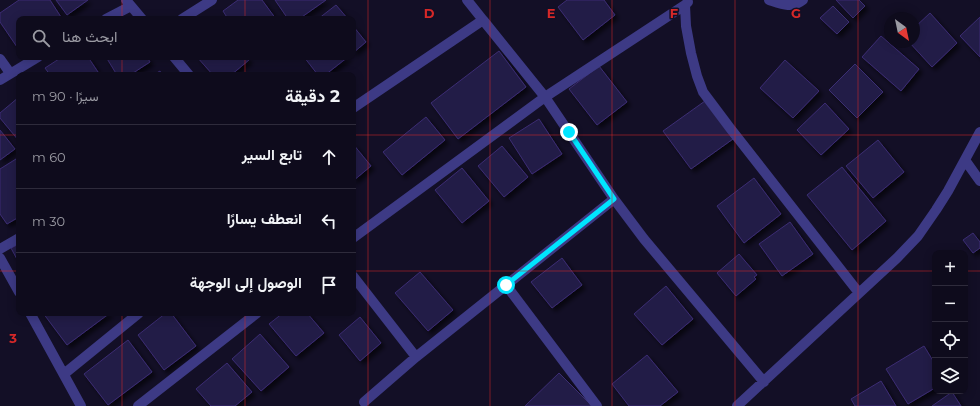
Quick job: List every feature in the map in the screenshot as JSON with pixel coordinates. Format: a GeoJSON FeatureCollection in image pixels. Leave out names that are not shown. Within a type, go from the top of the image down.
{"type":"FeatureCollection","features":[{"type":"Feature","properties":{"kind":"street"},"geometry":{"type":"LineString","coordinates":[[187,16],[212,0]]}},
{"type":"Feature","properties":{"kind":"street"},"geometry":{"type":"LineString","coordinates":[[467,0],[545,97],[614,199],[644,239],[764,382]]}},
{"type":"Feature","properties":{"kind":"street"},"geometry":{"type":"LineString","coordinates":[[769,0],[789,6],[803,0]]}},
{"type":"Feature","properties":{"kind":"street"},"geometry":{"type":"LineString","coordinates":[[110,16],[129,3],[140,16]]}},
{"type":"Feature","properties":{"kind":"street"},"geometry":{"type":"LineString","coordinates":[[356,236],[545,97],[688,3]]}},
{"type":"Feature","properties":{"kind":"street"},"geometry":{"type":"LineString","coordinates":[[688,3],[686,26],[690,53],[703,92],[859,293]]}},
{"type":"Feature","properties":{"kind":"street"},"geometry":{"type":"LineString","coordinates":[[356,106],[483,20]]}},
{"type":"Feature","properties":{"kind":"street"},"geometry":{"type":"LineString","coordinates":[[0,59],[16,72]]}},
{"type":"Feature","properties":{"kind":"street"},"geometry":{"type":"LineString","coordinates":[[0,80],[16,72],[34,60]]}},
{"type":"Feature","properties":{"kind":"street"},"geometry":{"type":"LineString","coordinates":[[176,60],[186,72]]}},
{"type":"Feature","properties":{"kind":"street"},"geometry":{"type":"LineString","coordinates":[[737,406],[918,236],[948,191],[980,132]]}},
{"type":"Feature","properties":{"kind":"street"},"geometry":{"type":"LineString","coordinates":[[965,160],[980,181]]}},
{"type":"Feature","properties":{"kind":"street"},"geometry":{"type":"LineString","coordinates":[[363,405],[416,357],[614,199]]}},
{"type":"Feature","properties":{"kind":"street"},"geometry":{"type":"LineString","coordinates":[[0,249],[16,240]]}},
{"type":"Feature","properties":{"kind":"street"},"geometry":{"type":"LineString","coordinates":[[0,258],[16,287]]}},
{"type":"Feature","properties":{"kind":"street"},"geometry":{"type":"LineString","coordinates":[[356,280],[416,357]]}},
{"type":"Feature","properties":{"kind":"street"},"geometry":{"type":"LineString","coordinates":[[506,285],[597,406]]}},
{"type":"Feature","properties":{"kind":"street"},"geometry":{"type":"LineString","coordinates":[[32,316],[81,406]]}},
{"type":"Feature","properties":{"kind":"street"},"geometry":{"type":"LineString","coordinates":[[64,374],[135,316]]}},
{"type":"Feature","properties":{"kind":"street"},"geometry":{"type":"LineString","coordinates":[[138,406],[253,316]]}},
{"type":"Feature","properties":{"kind":"building"},"geometry":{"type":"Polygon","coordinates":[[[19,0],[50,0],[60,16],[16,16],[16,46],[0,22],[0,13],[19,0]]]}},
{"type":"Feature","properties":{"kind":"building"},"geometry":{"type":"Polygon","coordinates":[[[56,0],[88,0],[67,15],[56,0]]]}},
{"type":"Feature","properties":{"kind":"building"},"geometry":{"type":"Polygon","coordinates":[[[238,0],[262,0],[274,16],[226,16],[223,11],[238,0]]]}},
{"type":"Feature","properties":{"kind":"building"},"geometry":{"type":"Polygon","coordinates":[[[275,0],[326,0],[303,16],[286,16],[275,0]]]}},
{"type":"Feature","properties":{"kind":"building"},"geometry":{"type":"Polygon","coordinates":[[[567,0],[604,0],[615,15],[583,40],[558,7],[567,0]]]}},
{"type":"Feature","properties":{"kind":"building"},"geometry":{"type":"Polygon","coordinates":[[[836,0],[859,0],[865,6],[853,18],[836,0]]]}},
{"type":"Feature","properties":{"kind":"building"},"geometry":{"type":"Polygon","coordinates":[[[336,5],[345,16],[322,16],[336,5]]]}},
{"type":"Feature","properties":{"kind":"building"},"geometry":{"type":"Polygon","coordinates":[[[833,6],[849,22],[837,34],[820,18],[833,6]]]}},
{"type":"Feature","properties":{"kind":"building"},"geometry":{"type":"Polygon","coordinates":[[[930,13],[957,43],[932,67],[915,48],[920,48],[920,22],[930,13]]]}},
{"type":"Feature","properties":{"kind":"building"},"geometry":{"type":"Polygon","coordinates":[[[980,17],[980,57],[960,36],[980,17]]]}},
{"type":"Feature","properties":{"kind":"building"},"geometry":{"type":"Polygon","coordinates":[[[356,30],[366,42],[356,50],[356,30]]]}},
{"type":"Feature","properties":{"kind":"building"},"geometry":{"type":"Polygon","coordinates":[[[881,36],[884,39],[884,48],[895,48],[919,69],[901,91],[862,57],[881,36]]]}},
{"type":"Feature","properties":{"kind":"building"},"geometry":{"type":"Polygon","coordinates":[[[499,51],[526,87],[458,139],[431,103],[499,51]]]}},
{"type":"Feature","properties":{"kind":"building"},"geometry":{"type":"Polygon","coordinates":[[[57,60],[90,60],[98,72],[48,72],[45,68],[57,60]]]}},
{"type":"Feature","properties":{"kind":"building"},"geometry":{"type":"Polygon","coordinates":[[[108,60],[149,60],[150,62],[135,72],[115,72],[108,60]]]}},
{"type":"Feature","properties":{"kind":"building"},"geometry":{"type":"Polygon","coordinates":[[[200,60],[249,60],[235,72],[210,72],[200,60]]]}},
{"type":"Feature","properties":{"kind":"building"},"geometry":{"type":"Polygon","coordinates":[[[306,60],[344,60],[329,72],[316,72],[306,60]]]}},
{"type":"Feature","properties":{"kind":"building"},"geometry":{"type":"Polygon","coordinates":[[[785,60],[819,91],[793,118],[760,88],[785,60]]]}},
{"type":"Feature","properties":{"kind":"building"},"geometry":{"type":"Polygon","coordinates":[[[855,64],[883,92],[857,118],[829,90],[855,64]]]}},
{"type":"Feature","properties":{"kind":"building"},"geometry":{"type":"Polygon","coordinates":[[[599,66],[627,102],[597,125],[569,89],[599,66]]]}},
{"type":"Feature","properties":{"kind":"building"},"geometry":{"type":"Polygon","coordinates":[[[16,100],[16,137],[0,118],[0,113],[16,100]]]}},
{"type":"Feature","properties":{"kind":"building"},"geometry":{"type":"Polygon","coordinates":[[[705,101],[733,139],[691,169],[663,131],[705,101]]]}},
{"type":"Feature","properties":{"kind":"building"},"geometry":{"type":"Polygon","coordinates":[[[825,103],[849,129],[821,155],[797,130],[825,103]]]}},
{"type":"Feature","properties":{"kind":"building"},"geometry":{"type":"Polygon","coordinates":[[[426,117],[445,140],[402,175],[383,152],[426,117]]]}},
{"type":"Feature","properties":{"kind":"building"},"geometry":{"type":"Polygon","coordinates":[[[539,119],[562,154],[532,174],[509,138],[539,119]]]}},
{"type":"Feature","properties":{"kind":"building"},"geometry":{"type":"Polygon","coordinates":[[[0,130],[15,149],[0,160],[0,130]]]}},
{"type":"Feature","properties":{"kind":"building"},"geometry":{"type":"Polygon","coordinates":[[[878,140],[904,172],[873,198],[846,166],[878,140]]]}},
{"type":"Feature","properties":{"kind":"building"},"geometry":{"type":"Polygon","coordinates":[[[502,146],[528,177],[504,197],[478,166],[502,146]]]}},
{"type":"Feature","properties":{"kind":"building"},"geometry":{"type":"Polygon","coordinates":[[[356,148],[371,166],[356,178],[356,148]]]}},
{"type":"Feature","properties":{"kind":"building"},"geometry":{"type":"Polygon","coordinates":[[[16,159],[16,219],[7,224],[0,214],[0,169],[16,159]]]}},
{"type":"Feature","properties":{"kind":"building"},"geometry":{"type":"Polygon","coordinates":[[[842,167],[886,221],[852,250],[807,195],[842,167]]]}},
{"type":"Feature","properties":{"kind":"building"},"geometry":{"type":"Polygon","coordinates":[[[462,168],[489,201],[462,223],[435,190],[462,168]]]}},
{"type":"Feature","properties":{"kind":"building"},"geometry":{"type":"Polygon","coordinates":[[[754,178],[781,214],[744,243],[717,206],[754,178]]]}},
{"type":"Feature","properties":{"kind":"building"},"geometry":{"type":"Polygon","coordinates":[[[790,222],[813,254],[782,276],[759,244],[790,222]]]}},
{"type":"Feature","properties":{"kind":"building"},"geometry":{"type":"Polygon","coordinates":[[[973,233],[980,242],[980,248],[973,253],[963,240],[973,233]]]}},
{"type":"Feature","properties":{"kind":"building"},"geometry":{"type":"Polygon","coordinates":[[[16,246],[16,257],[11,248],[16,246]]]}},
{"type":"Feature","properties":{"kind":"building"},"geometry":{"type":"Polygon","coordinates":[[[739,254],[757,275],[754,277],[756,279],[736,296],[717,273],[739,254]]]}},
{"type":"Feature","properties":{"kind":"building"},"geometry":{"type":"Polygon","coordinates":[[[562,258],[582,285],[552,308],[531,282],[562,258]]]}},
{"type":"Feature","properties":{"kind":"building"},"geometry":{"type":"Polygon","coordinates":[[[420,272],[453,310],[428,331],[395,293],[420,272]]]}},
{"type":"Feature","properties":{"kind":"building"},"geometry":{"type":"Polygon","coordinates":[[[666,286],[693,319],[662,345],[634,314],[666,286]]]}},
{"type":"Feature","properties":{"kind":"building"},"geometry":{"type":"Polygon","coordinates":[[[45,316],[106,316],[67,345],[45,316]]]}},
{"type":"Feature","properties":{"kind":"building"},"geometry":{"type":"Polygon","coordinates":[[[162,316],[173,316],[196,346],[164,370],[138,335],[162,316]]]}},
{"type":"Feature","properties":{"kind":"building"},"geometry":{"type":"Polygon","coordinates":[[[279,316],[310,316],[324,333],[296,356],[269,324],[279,316]]]}},
{"type":"Feature","properties":{"kind":"building"},"geometry":{"type":"Polygon","coordinates":[[[360,317],[381,343],[360,361],[339,335],[360,317]]]}},
{"type":"Feature","properties":{"kind":"building"},"geometry":{"type":"Polygon","coordinates":[[[260,334],[289,367],[261,391],[232,359],[260,334]]]}},
{"type":"Feature","properties":{"kind":"building"},"geometry":{"type":"Polygon","coordinates":[[[128,340],[152,372],[108,405],[84,374],[128,340]]]}},
{"type":"Feature","properties":{"kind":"building"},"geometry":{"type":"Polygon","coordinates":[[[924,346],[932,359],[932,390],[908,404],[886,369],[924,346]]]}},
{"type":"Feature","properties":{"kind":"building"},"geometry":{"type":"Polygon","coordinates":[[[647,355],[678,392],[660,406],[629,406],[612,384],[647,355]]]}},
{"type":"Feature","properties":{"kind":"building"},"geometry":{"type":"Polygon","coordinates":[[[227,363],[252,392],[235,406],[211,406],[196,389],[227,363]]]}},
{"type":"Feature","properties":{"kind":"building"},"geometry":{"type":"Polygon","coordinates":[[[559,373],[592,406],[525,406],[559,373]]]}},
{"type":"Feature","properties":{"kind":"building"},"geometry":{"type":"Polygon","coordinates":[[[881,381],[896,406],[855,406],[851,399],[881,381]]]}},
{"type":"Feature","properties":{"kind":"building"},"geometry":{"type":"Polygon","coordinates":[[[949,394],[953,394],[961,406],[932,406],[949,394]]]}},
{"type":"Feature","properties":{"kind":"route"},"geometry":{"type":"LineString","coordinates":[[506,285],[614,199],[569,132]]}}]}
